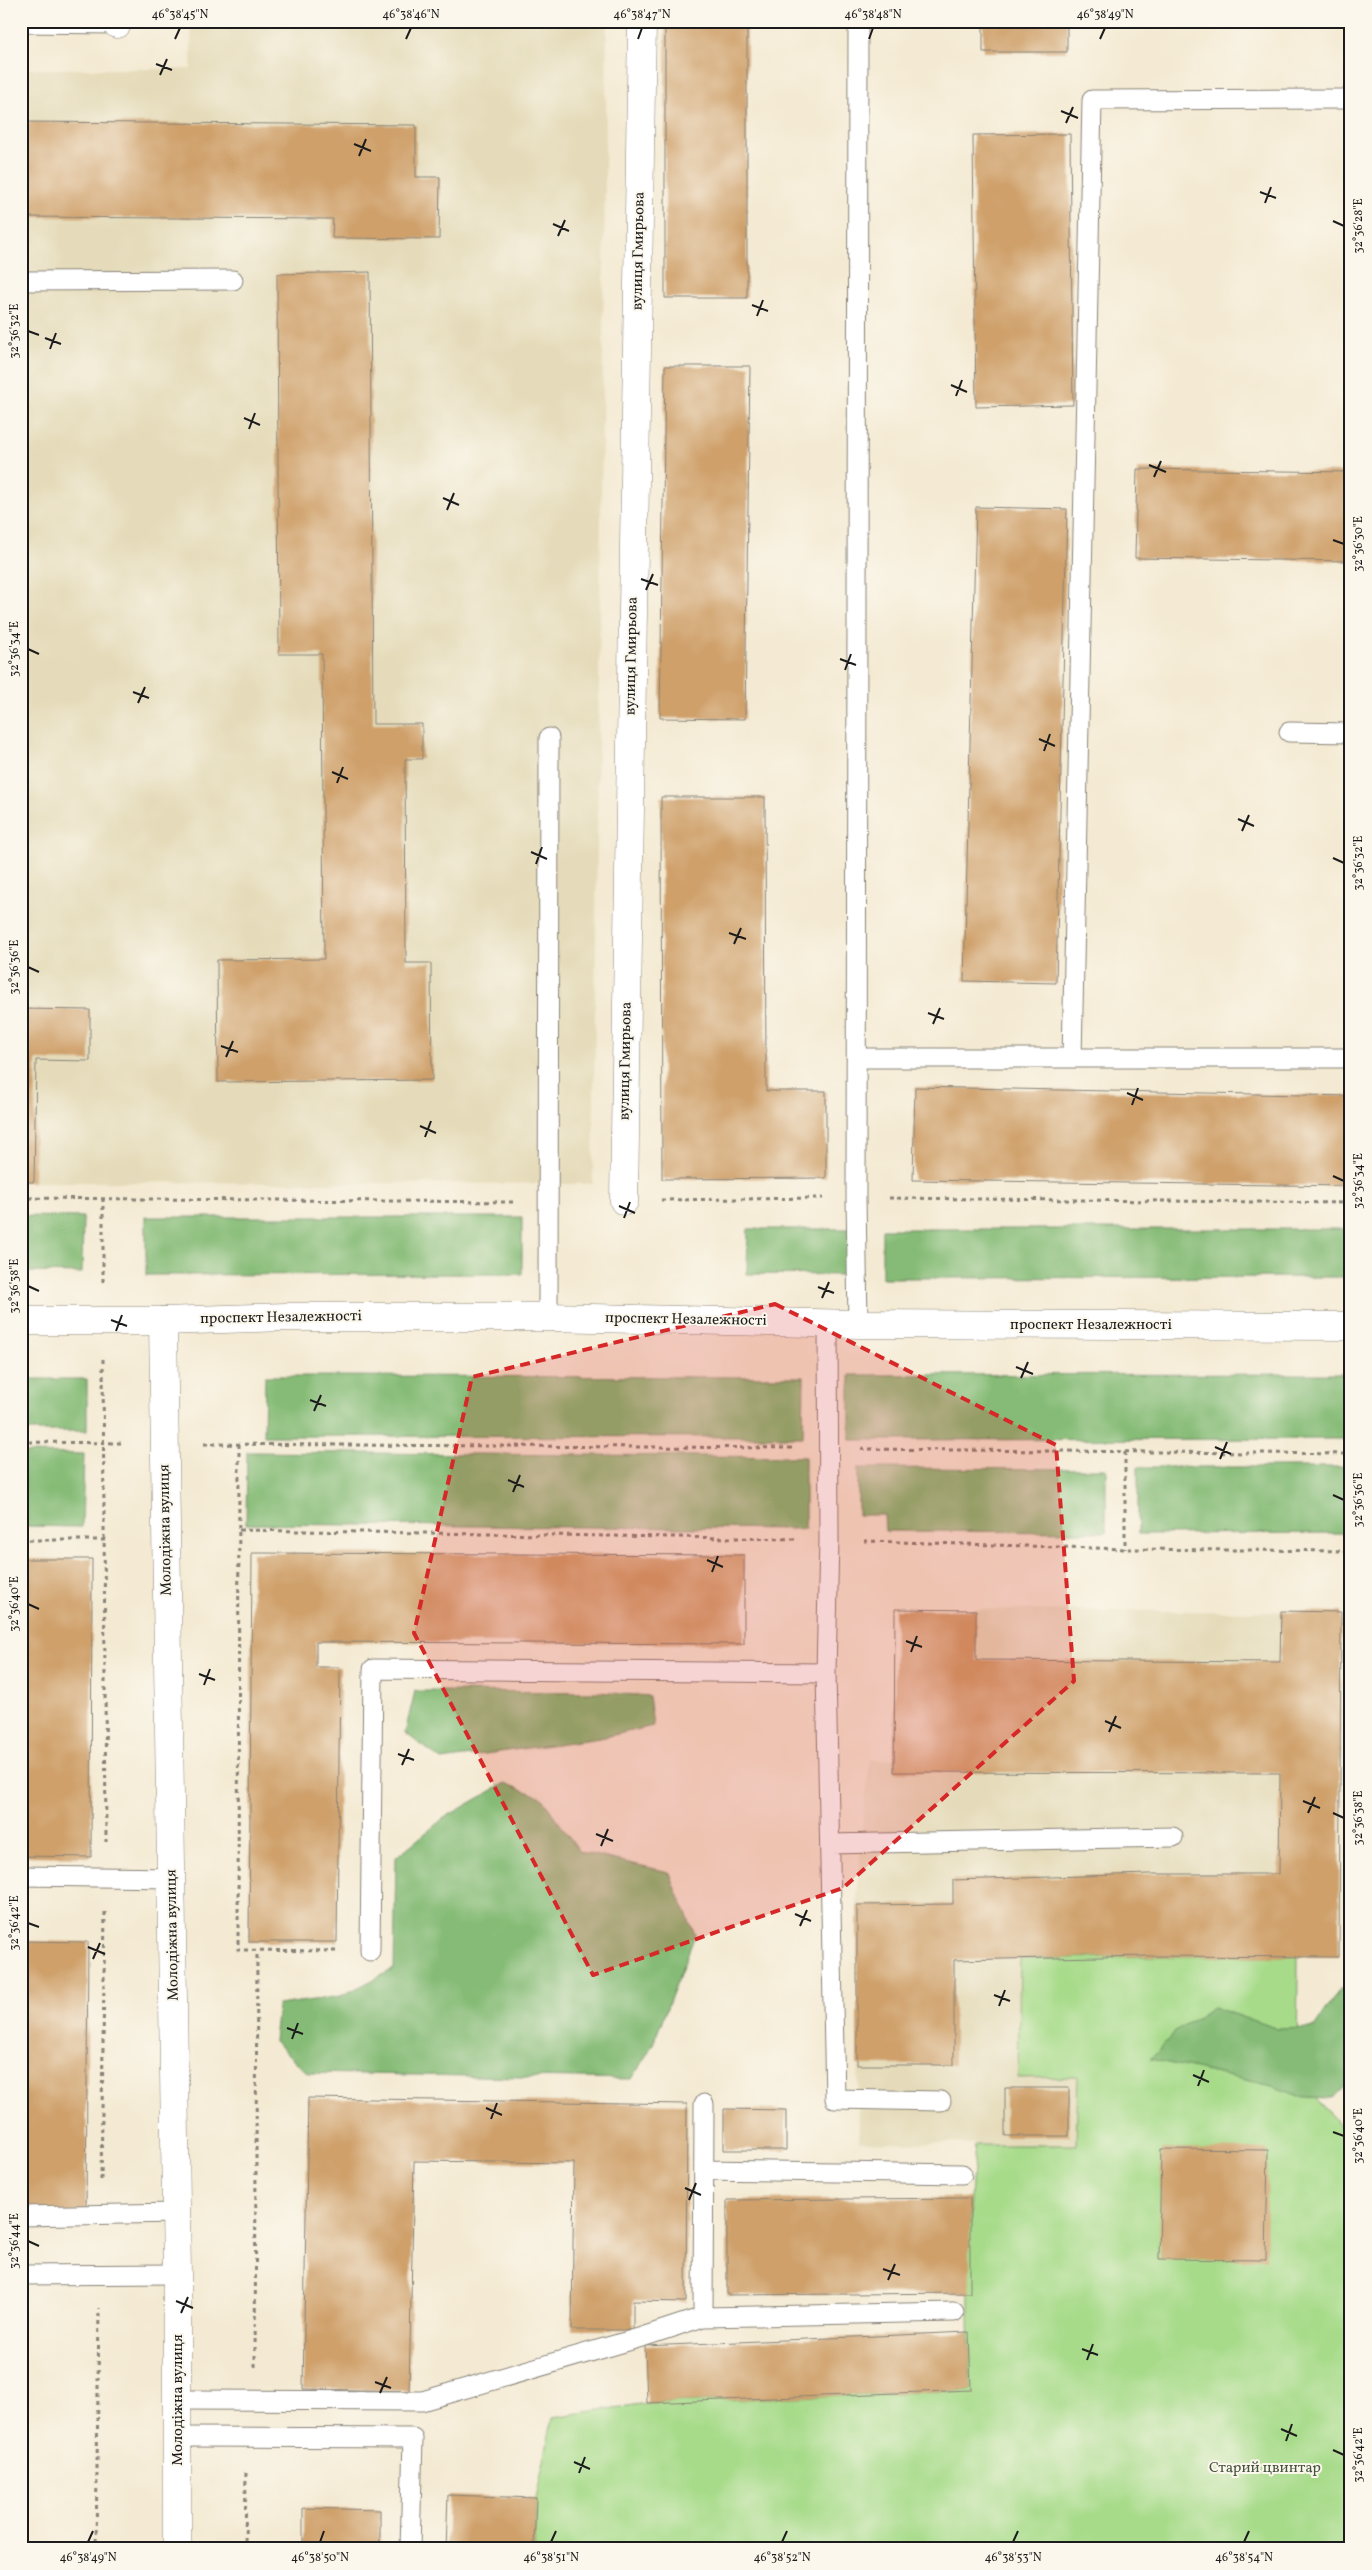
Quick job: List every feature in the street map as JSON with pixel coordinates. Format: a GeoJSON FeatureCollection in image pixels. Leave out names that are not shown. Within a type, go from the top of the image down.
{"type":"FeatureCollection","features":[{"type":"Feature","properties":{"kind":"street","name":"вулиця Гмирьова"},"geometry":{"type":"LineString","coordinates":[[624,1201],[642,21]]}},
{"type":"Feature","properties":{"kind":"street","name":"проспект Незалежності"},"geometry":{"type":"LineString","coordinates":[[21,1321],[163,1321],[286,1317],[548,1317],[828,1324],[1351,1326]]}},
{"type":"Feature","properties":{"kind":"street","name":"Молодіжна вулиця"},"geometry":{"type":"LineString","coordinates":[[163,1321],[173,1878],[178,2437],[177,2549]]}},
{"type":"Feature","properties":{"kind":"lane"},"geometry":{"type":"LineString","coordinates":[[858,21],[856,1058],[858,1324]]}},
{"type":"Feature","properties":{"kind":"lane"},"geometry":{"type":"LineString","coordinates":[[21,23],[117,23]]}},
{"type":"Feature","properties":{"kind":"lane"},"geometry":{"type":"LineString","coordinates":[[1072,1058],[1092,100],[1351,99]]}},
{"type":"Feature","properties":{"kind":"lane"},"geometry":{"type":"LineString","coordinates":[[21,281],[233,280]]}},
{"type":"Feature","properties":{"kind":"lane"},"geometry":{"type":"LineString","coordinates":[[1289,732],[1351,733]]}},
{"type":"Feature","properties":{"kind":"lane"},"geometry":{"type":"LineString","coordinates":[[548,1317],[549,738]]}},
{"type":"Feature","properties":{"kind":"lane"},"geometry":{"type":"LineString","coordinates":[[856,1058],[1351,1058]]}},
{"type":"Feature","properties":{"kind":"lane"},"geometry":{"type":"LineString","coordinates":[[828,1324],[829,1540],[826,1673],[835,2099],[941,2100]]}},
{"type":"Feature","properties":{"kind":"lane"},"geometry":{"type":"LineString","coordinates":[[370,1951],[373,1669],[826,1673]]}},
{"type":"Feature","properties":{"kind":"lane"},"geometry":{"type":"LineString","coordinates":[[830,1844],[1173,1837]]}},
{"type":"Feature","properties":{"kind":"lane"},"geometry":{"type":"LineString","coordinates":[[21,1876],[173,1878]]}},
{"type":"Feature","properties":{"kind":"lane"},"geometry":{"type":"LineString","coordinates":[[703,2317],[704,2104]]}},
{"type":"Feature","properties":{"kind":"lane"},"geometry":{"type":"LineString","coordinates":[[704,2170],[962,2174]]}},
{"type":"Feature","properties":{"kind":"lane"},"geometry":{"type":"LineString","coordinates":[[21,2216],[176,2214]]}},
{"type":"Feature","properties":{"kind":"lane"},"geometry":{"type":"LineString","coordinates":[[21,2275],[177,2274]]}},
{"type":"Feature","properties":{"kind":"lane"},"geometry":{"type":"LineString","coordinates":[[177,2400],[422,2401],[642,2337],[703,2317],[954,2312]]}},
{"type":"Feature","properties":{"kind":"lane"},"geometry":{"type":"LineString","coordinates":[[178,2437],[413,2438],[410,2549]]}},
{"type":"Feature","properties":{"kind":"path"},"geometry":{"type":"LineString","coordinates":[[624,1201],[856,1197],[1351,1203]]}},
{"type":"Feature","properties":{"kind":"path"},"geometry":{"type":"LineString","coordinates":[[21,1198],[548,1202]]}},
{"type":"Feature","properties":{"kind":"path"},"geometry":{"type":"LineString","coordinates":[[21,1442],[165,1444]]}},
{"type":"Feature","properties":{"kind":"path"},"geometry":{"type":"LineString","coordinates":[[101,2214],[106,1877],[103,1443]]}},
{"type":"Feature","properties":{"kind":"path"},"geometry":{"type":"LineString","coordinates":[[239,1444],[238,1950],[370,1951]]}},
{"type":"Feature","properties":{"kind":"path"},"geometry":{"type":"LineString","coordinates":[[1125,1452],[1125,1549]]}},
{"type":"Feature","properties":{"kind":"path"},"geometry":{"type":"LineString","coordinates":[[21,1540],[105,1540]]}},
{"type":"Feature","properties":{"kind":"path"},"geometry":{"type":"LineString","coordinates":[[247,2401],[254,2382],[257,1950]]}},
{"type":"Feature","properties":{"kind":"path"},"geometry":{"type":"LineString","coordinates":[[96,2549],[100,2275]]}},
{"type":"Feature","properties":{"kind":"path"},"geometry":{"type":"LineString","coordinates":[[245,2549],[246,2437]]}},
{"type":"Feature","properties":{"kind":"highlighted area"},"geometry":{"type":"Polygon","coordinates":[[[775,1304],[1056,1445],[1074,1681],[843,1888],[593,1975],[414,1633],[472,1377],[775,1304]]]}},
{"type":"Feature","properties":{"kind":"shaded area"},"geometry":{"type":"Polygon","coordinates":[[[191,21],[607,21],[593,1184],[21,1182],[21,69],[191,69],[191,21]]]}},
{"type":"Feature","properties":{"kind":"shaded area"},"geometry":{"type":"Polygon","coordinates":[[[895,1609],[1341,1612],[1339,1957],[1148,1956],[1021,1959],[1018,2078],[1078,2077],[1076,2145],[859,2142],[857,1905],[862,1828],[870,1760],[894,1759],[895,1609]]]}},
{"type":"Feature","properties":{"kind":"green space"},"geometry":{"type":"Polygon","coordinates":[[[21,1216],[83,1217],[82,1273],[21,1272],[21,1216]]]}},
{"type":"Feature","properties":{"kind":"green space"},"geometry":{"type":"Polygon","coordinates":[[[146,1217],[522,1217],[522,1274],[146,1275],[146,1217]]]}},
{"type":"Feature","properties":{"kind":"green space"},"geometry":{"type":"Polygon","coordinates":[[[748,1229],[849,1229],[849,1275],[747,1274],[748,1229]]]}},
{"type":"Feature","properties":{"kind":"green space"},"geometry":{"type":"Polygon","coordinates":[[[882,1229],[1351,1229],[1351,1277],[882,1278],[882,1229]]]}},
{"type":"Feature","properties":{"kind":"green space"},"geometry":{"type":"Polygon","coordinates":[[[1351,1374],[1351,1439],[850,1440],[850,1375],[1351,1374]]]}},
{"type":"Feature","properties":{"kind":"green space"},"geometry":{"type":"Polygon","coordinates":[[[265,1376],[804,1377],[803,1437],[264,1436],[265,1376]]]}},
{"type":"Feature","properties":{"kind":"green space"},"geometry":{"type":"Polygon","coordinates":[[[21,1379],[87,1379],[87,1431],[21,1431],[21,1379]]]}},
{"type":"Feature","properties":{"kind":"green space"},"geometry":{"type":"Polygon","coordinates":[[[247,1452],[805,1457],[805,1529],[246,1524],[247,1452]]]}},
{"type":"Feature","properties":{"kind":"green space"},"geometry":{"type":"Polygon","coordinates":[[[21,1453],[84,1454],[82,1527],[21,1526],[21,1453]]]}},
{"type":"Feature","properties":{"kind":"green space"},"geometry":{"type":"Polygon","coordinates":[[[1138,1467],[1351,1467],[1351,1533],[1138,1534],[1138,1467]]]}},
{"type":"Feature","properties":{"kind":"green space"},"geometry":{"type":"Polygon","coordinates":[[[858,1468],[1106,1469],[1106,1532],[885,1531],[884,1515],[858,1515],[858,1468]]]}},
{"type":"Feature","properties":{"kind":"green space"},"geometry":{"type":"Polygon","coordinates":[[[415,1691],[598,1692],[649,1696],[653,1726],[600,1738],[442,1760],[405,1733],[415,1691]]]}},
{"type":"Feature","properties":{"kind":"green space"},"geometry":{"type":"Polygon","coordinates":[[[505,1783],[541,1797],[580,1852],[669,1872],[695,1935],[653,2044],[632,2079],[308,2073],[274,2041],[278,2005],[341,1996],[394,1969],[396,1857],[444,1818],[505,1783]]]}},
{"type":"Feature","properties":{"kind":"green space","name":"Старий цвинтар"},"geometry":{"type":"Polygon","coordinates":[[[1148,1956],[1298,1956],[1297,2075],[1351,2139],[1351,2549],[534,2549],[536,2498],[553,2417],[647,2403],[971,2390],[969,2268],[972,2175],[975,2145],[1076,2145],[1078,2077],[1018,2078],[1020,1959],[1148,1956]]]}},
{"type":"Feature","properties":{"kind":"green space"},"geometry":{"type":"Polygon","coordinates":[[[1351,1987],[1351,2079],[1331,2099],[1303,2098],[1272,2086],[1150,2059],[1175,2032],[1213,2007],[1278,2029],[1314,2028],[1340,1989],[1351,1987]]]}},
{"type":"Feature","properties":{"kind":"building"},"geometry":{"type":"Polygon","coordinates":[[[665,21],[747,21],[747,298],[665,298],[665,21]]]}},
{"type":"Feature","properties":{"kind":"building"},"geometry":{"type":"Polygon","coordinates":[[[983,21],[1067,21],[1067,52],[983,52],[983,21]]]}},
{"type":"Feature","properties":{"kind":"building"},"geometry":{"type":"Polygon","coordinates":[[[21,122],[416,125],[416,177],[440,177],[439,239],[332,238],[333,219],[21,217],[21,122]]]}},
{"type":"Feature","properties":{"kind":"building"},"geometry":{"type":"Polygon","coordinates":[[[1070,134],[1073,405],[976,407],[973,135],[1070,134]]]}},
{"type":"Feature","properties":{"kind":"building"},"geometry":{"type":"Polygon","coordinates":[[[370,272],[373,724],[422,724],[422,759],[405,759],[406,963],[431,963],[432,1080],[218,1082],[217,960],[324,959],[322,654],[279,654],[277,274],[370,272]]]}},
{"type":"Feature","properties":{"kind":"building"},"geometry":{"type":"Polygon","coordinates":[[[665,366],[750,366],[745,719],[660,718],[665,366]]]}},
{"type":"Feature","properties":{"kind":"building"},"geometry":{"type":"Polygon","coordinates":[[[1137,469],[1351,472],[1351,561],[1135,558],[1137,469]]]}},
{"type":"Feature","properties":{"kind":"building"},"geometry":{"type":"Polygon","coordinates":[[[976,507],[1067,509],[1056,983],[964,981],[976,507]]]}},
{"type":"Feature","properties":{"kind":"building"},"geometry":{"type":"Polygon","coordinates":[[[661,797],[765,797],[766,1091],[826,1091],[826,1178],[662,1179],[661,797]]]}},
{"type":"Feature","properties":{"kind":"building"},"geometry":{"type":"Polygon","coordinates":[[[21,1009],[90,1010],[90,1061],[36,1060],[34,1182],[21,1182],[21,1009]]]}},
{"type":"Feature","properties":{"kind":"building"},"geometry":{"type":"Polygon","coordinates":[[[915,1087],[1351,1096],[1351,1186],[913,1180],[915,1087]]]}},
{"type":"Feature","properties":{"kind":"building"},"geometry":{"type":"Polygon","coordinates":[[[252,1553],[744,1555],[744,1644],[316,1642],[316,1667],[340,1667],[337,1942],[249,1942],[252,1553]]]}},
{"type":"Feature","properties":{"kind":"building"},"geometry":{"type":"Polygon","coordinates":[[[21,1559],[92,1559],[91,1857],[21,1856],[21,1559]]]}},
{"type":"Feature","properties":{"kind":"building"},"geometry":{"type":"Polygon","coordinates":[[[895,1609],[976,1610],[976,1660],[1280,1662],[1281,1611],[1341,1612],[1339,1957],[1148,1956],[954,1960],[954,2065],[857,2065],[857,1905],[953,1904],[953,1880],[1149,1874],[1279,1874],[1280,1773],[894,1772],[895,1609]]]}},
{"type":"Feature","properties":{"kind":"building"},"geometry":{"type":"Polygon","coordinates":[[[21,1941],[88,1942],[86,2213],[21,2213],[21,1941]]]}},
{"type":"Feature","properties":{"kind":"building"},"geometry":{"type":"Polygon","coordinates":[[[1005,2088],[1069,2088],[1069,2136],[1005,2136],[1005,2088]]]}},
{"type":"Feature","properties":{"kind":"building"},"geometry":{"type":"Polygon","coordinates":[[[308,2098],[687,2104],[686,2302],[633,2301],[633,2330],[572,2330],[574,2163],[414,2161],[409,2391],[303,2389],[308,2098]]]}},
{"type":"Feature","properties":{"kind":"building"},"geometry":{"type":"Polygon","coordinates":[[[724,2109],[786,2110],[786,2150],[724,2150],[724,2109]]]}},
{"type":"Feature","properties":{"kind":"building"},"geometry":{"type":"Polygon","coordinates":[[[1161,2149],[1268,2150],[1266,2260],[1159,2259],[1161,2149]]]}},
{"type":"Feature","properties":{"kind":"building"},"geometry":{"type":"Polygon","coordinates":[[[970,2198],[970,2293],[727,2295],[727,2200],[970,2198]]]}},
{"type":"Feature","properties":{"kind":"building"},"geometry":{"type":"Polygon","coordinates":[[[969,2332],[971,2390],[647,2403],[645,2346],[969,2332]]]}},
{"type":"Feature","properties":{"kind":"building"},"geometry":{"type":"Polygon","coordinates":[[[448,2495],[536,2498],[534,2549],[446,2549],[448,2495]]]}},
{"type":"Feature","properties":{"kind":"building"},"geometry":{"type":"Polygon","coordinates":[[[303,2508],[380,2510],[380,2549],[303,2549],[303,2508]]]}}]}
